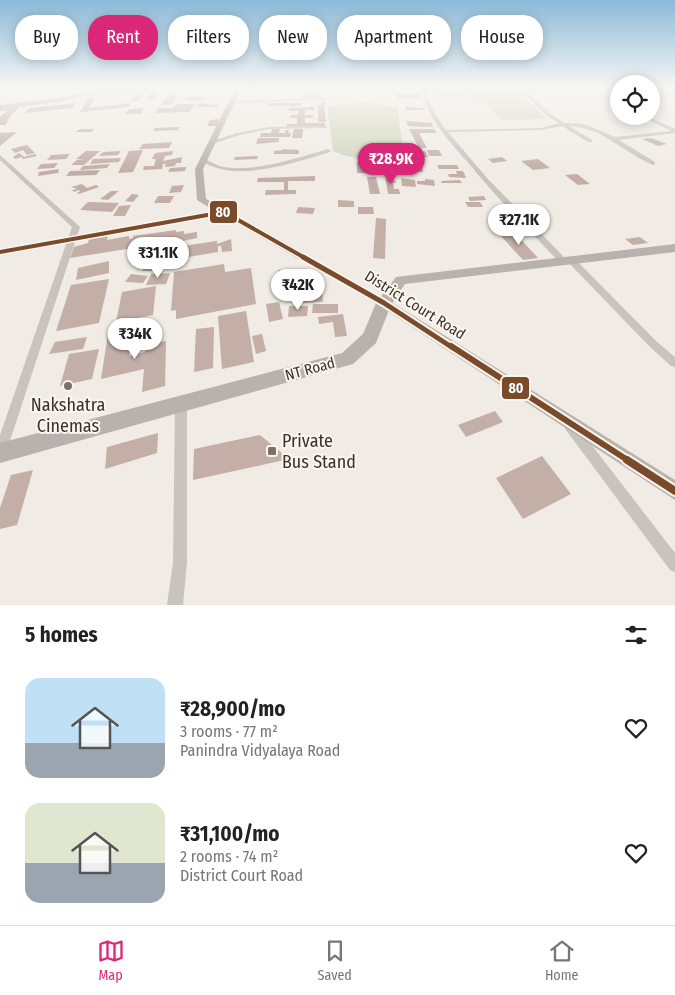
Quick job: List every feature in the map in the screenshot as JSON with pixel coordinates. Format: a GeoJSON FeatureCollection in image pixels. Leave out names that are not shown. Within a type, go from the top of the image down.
{"type":"FeatureCollection","features":[{"type":"Feature","properties":{"kind":"main road","name":"NT Road"},"geometry":{"type":"LineString","coordinates":[[0,453],[347,358],[370,338],[384,303],[401,280],[566,259],[675,248]]}},
{"type":"Feature","properties":{"kind":"street"},"geometry":{"type":"LineString","coordinates":[[225,115],[203,160],[217,168],[235,169],[296,161],[328,151]]}},
{"type":"Feature","properties":{"kind":"street"},"geometry":{"type":"LineString","coordinates":[[436,115],[480,174],[654,345],[675,363]]}},
{"type":"Feature","properties":{"kind":"street"},"geometry":{"type":"LineString","coordinates":[[549,115],[590,141]]}},
{"type":"Feature","properties":{"kind":"street"},"geometry":{"type":"LineString","coordinates":[[446,131],[542,129],[563,124],[582,125],[614,140],[653,163]]}},
{"type":"Feature","properties":{"kind":"street"},"geometry":{"type":"LineString","coordinates":[[660,124],[675,132]]}},
{"type":"Feature","properties":{"kind":"street"},"geometry":{"type":"LineString","coordinates":[[212,142],[269,128],[325,127]]}},
{"type":"Feature","properties":{"kind":"street"},"geometry":{"type":"LineString","coordinates":[[614,140],[675,132]]}},
{"type":"Feature","properties":{"kind":"street"},"geometry":{"type":"LineString","coordinates":[[0,157],[76,227],[0,453]]}},
{"type":"Feature","properties":{"kind":"street","name":"District Court Road"},"geometry":{"type":"LineString","coordinates":[[203,160],[199,169],[202,200],[384,303],[675,491]]}},
{"type":"Feature","properties":{"kind":"street"},"geometry":{"type":"LineString","coordinates":[[0,252],[224,212]]}},
{"type":"Feature","properties":{"kind":"street"},"geometry":{"type":"LineString","coordinates":[[175,605],[180,562],[181,404]]}},
{"type":"Feature","properties":{"kind":"street"},"geometry":{"type":"LineString","coordinates":[[565,420],[675,565]]}},
{"type":"Feature","properties":{"kind":"green space"},"geometry":{"type":"Polygon","coordinates":[[[328,115],[398,115],[405,157],[368,159],[350,157],[333,151],[328,115]]]}},
{"type":"Feature","properties":{"kind":"green space"},"geometry":{"type":"Polygon","coordinates":[[[497,115],[543,115],[547,119],[502,120],[497,115]]]}},
{"type":"Feature","properties":{"kind":"building"},"geometry":{"type":"Polygon","coordinates":[[[11,115],[5,125],[0,125],[0,117],[11,115]]]}},
{"type":"Feature","properties":{"kind":"building"},"geometry":{"type":"Polygon","coordinates":[[[290,115],[313,115],[313,118],[305,118],[305,123],[325,123],[325,126],[287,127],[287,124],[297,124],[297,118],[290,118],[290,115]]]}},
{"type":"Feature","properties":{"kind":"building"},"geometry":{"type":"Polygon","coordinates":[[[318,115],[325,115],[326,122],[318,122],[318,115]]]}},
{"type":"Feature","properties":{"kind":"building"},"geometry":{"type":"Polygon","coordinates":[[[219,119],[217,126],[207,126],[210,120],[219,119]]]}},
{"type":"Feature","properties":{"kind":"building"},"geometry":{"type":"Polygon","coordinates":[[[406,121],[432,123],[433,127],[408,126],[406,121]]]}},
{"type":"Feature","properties":{"kind":"building"},"geometry":{"type":"Polygon","coordinates":[[[179,127],[178,130],[153,131],[155,128],[179,127]]]}},
{"type":"Feature","properties":{"kind":"building"},"geometry":{"type":"Polygon","coordinates":[[[80,129],[95,129],[91,132],[76,132],[80,129]]]}},
{"type":"Feature","properties":{"kind":"building"},"geometry":{"type":"Polygon","coordinates":[[[272,129],[280,129],[279,133],[285,133],[285,130],[289,130],[288,133],[291,133],[290,137],[260,137],[261,133],[271,133],[272,129]]]}},
{"type":"Feature","properties":{"kind":"building"},"geometry":{"type":"Polygon","coordinates":[[[294,129],[303,129],[302,138],[292,138],[294,129]]]}},
{"type":"Feature","properties":{"kind":"building"},"geometry":{"type":"Polygon","coordinates":[[[409,129],[434,129],[437,133],[419,133],[427,148],[419,148],[409,129]]]}},
{"type":"Feature","properties":{"kind":"building"},"geometry":{"type":"Polygon","coordinates":[[[17,132],[0,146],[0,133],[17,132]]]}},
{"type":"Feature","properties":{"kind":"building"},"geometry":{"type":"Polygon","coordinates":[[[258,138],[279,138],[279,142],[256,144],[258,138]]]}},
{"type":"Feature","properties":{"kind":"building"},"geometry":{"type":"Polygon","coordinates":[[[651,138],[667,144],[658,146],[642,139],[651,138]]]}},
{"type":"Feature","properties":{"kind":"building"},"geometry":{"type":"Polygon","coordinates":[[[172,142],[169,148],[139,149],[143,144],[172,142]]]}},
{"type":"Feature","properties":{"kind":"building"},"geometry":{"type":"Polygon","coordinates":[[[27,145],[35,153],[27,155],[23,150],[15,153],[11,149],[27,145]]]}},
{"type":"Feature","properties":{"kind":"building"},"geometry":{"type":"Polygon","coordinates":[[[283,149],[299,150],[299,154],[274,154],[274,151],[283,149]]]}},
{"type":"Feature","properties":{"kind":"building"},"geometry":{"type":"Polygon","coordinates":[[[143,150],[133,172],[118,173],[129,151],[143,150]]]}},
{"type":"Feature","properties":{"kind":"building"},"geometry":{"type":"Polygon","coordinates":[[[427,150],[439,150],[442,156],[429,156],[427,150]]]}},
{"type":"Feature","properties":{"kind":"building"},"geometry":{"type":"Polygon","coordinates":[[[86,151],[100,151],[84,165],[71,165],[77,160],[86,160],[76,159],[86,151]]]}},
{"type":"Feature","properties":{"kind":"building"},"geometry":{"type":"Polygon","coordinates":[[[121,151],[118,155],[99,156],[103,152],[121,151]]]}},
{"type":"Feature","properties":{"kind":"building"},"geometry":{"type":"Polygon","coordinates":[[[173,151],[172,155],[165,156],[163,161],[182,157],[181,163],[165,167],[166,164],[163,164],[162,169],[143,170],[144,166],[154,166],[156,159],[152,159],[155,153],[173,151]]]}},
{"type":"Feature","properties":{"kind":"building"},"geometry":{"type":"Polygon","coordinates":[[[413,151],[425,151],[428,157],[416,157],[413,151]]]}},
{"type":"Feature","properties":{"kind":"building"},"geometry":{"type":"Polygon","coordinates":[[[19,153],[24,157],[35,154],[37,156],[23,159],[21,157],[15,159],[13,157],[19,153]]]}},
{"type":"Feature","properties":{"kind":"building"},"geometry":{"type":"Polygon","coordinates":[[[70,154],[66,159],[47,160],[51,155],[70,154]]]}},
{"type":"Feature","properties":{"kind":"building"},"geometry":{"type":"Polygon","coordinates":[[[258,156],[257,159],[234,160],[235,157],[258,156]]]}},
{"type":"Feature","properties":{"kind":"building"},"geometry":{"type":"Polygon","coordinates":[[[502,157],[507,161],[493,163],[488,159],[502,157]]]}},
{"type":"Feature","properties":{"kind":"building"},"geometry":{"type":"Polygon","coordinates":[[[121,158],[119,162],[90,164],[93,159],[121,158]]]}},
{"type":"Feature","properties":{"kind":"building"},"geometry":{"type":"Polygon","coordinates":[[[538,159],[550,168],[533,170],[521,161],[538,159]]]}},
{"type":"Feature","properties":{"kind":"building"},"geometry":{"type":"Polygon","coordinates":[[[357,162],[367,162],[368,173],[357,173],[357,162]]]}},
{"type":"Feature","properties":{"kind":"building"},"geometry":{"type":"Polygon","coordinates":[[[58,163],[54,168],[37,169],[41,164],[58,163]]]}},
{"type":"Feature","properties":{"kind":"building"},"geometry":{"type":"Polygon","coordinates":[[[110,164],[107,168],[80,170],[83,166],[110,164]]]}},
{"type":"Feature","properties":{"kind":"building"},"geometry":{"type":"Polygon","coordinates":[[[400,164],[422,165],[423,172],[400,171],[400,164]]]}},
{"type":"Feature","properties":{"kind":"building"},"geometry":{"type":"Polygon","coordinates":[[[437,165],[457,165],[459,169],[439,169],[437,165]]]}},
{"type":"Feature","properties":{"kind":"building"},"geometry":{"type":"Polygon","coordinates":[[[186,167],[185,171],[168,172],[170,168],[186,167]]]}},
{"type":"Feature","properties":{"kind":"building"},"geometry":{"type":"Polygon","coordinates":[[[383,167],[395,167],[396,174],[383,173],[383,167]]]}},
{"type":"Feature","properties":{"kind":"building"},"geometry":{"type":"Polygon","coordinates":[[[59,169],[58,173],[38,176],[39,172],[59,169]]]}},
{"type":"Feature","properties":{"kind":"building"},"geometry":{"type":"Polygon","coordinates":[[[100,170],[96,175],[66,176],[70,171],[100,170]]]}},
{"type":"Feature","properties":{"kind":"building"},"geometry":{"type":"Polygon","coordinates":[[[456,171],[463,171],[466,178],[449,177],[448,174],[457,174],[456,171]]]}},
{"type":"Feature","properties":{"kind":"building"},"geometry":{"type":"Polygon","coordinates":[[[577,174],[590,184],[578,185],[565,175],[577,174]]]}},
{"type":"Feature","properties":{"kind":"building"},"geometry":{"type":"Polygon","coordinates":[[[385,175],[395,175],[395,177],[392,177],[396,183],[393,183],[394,189],[399,189],[400,194],[388,194],[385,175]]]}},
{"type":"Feature","properties":{"kind":"building"},"geometry":{"type":"Polygon","coordinates":[[[315,176],[315,181],[288,181],[288,190],[296,190],[296,194],[265,195],[266,190],[284,190],[284,182],[257,182],[258,178],[315,176]]]}},
{"type":"Feature","properties":{"kind":"building"},"geometry":{"type":"Polygon","coordinates":[[[367,177],[376,177],[380,194],[370,194],[367,177]]]}},
{"type":"Feature","properties":{"kind":"building"},"geometry":{"type":"Polygon","coordinates":[[[401,178],[415,180],[416,187],[402,186],[401,178]]]}},
{"type":"Feature","properties":{"kind":"building"},"geometry":{"type":"Polygon","coordinates":[[[425,179],[434,180],[435,186],[417,184],[417,181],[425,181],[425,179]]]}},
{"type":"Feature","properties":{"kind":"building"},"geometry":{"type":"Polygon","coordinates":[[[460,180],[462,183],[442,183],[441,181],[460,180]]]}},
{"type":"Feature","properties":{"kind":"building"},"geometry":{"type":"Polygon","coordinates":[[[82,184],[87,188],[96,185],[99,187],[79,194],[77,193],[79,190],[74,192],[72,190],[77,189],[71,187],[82,184]]]}},
{"type":"Feature","properties":{"kind":"building"},"geometry":{"type":"Polygon","coordinates":[[[184,185],[181,192],[169,193],[172,186],[184,185]]]}},
{"type":"Feature","properties":{"kind":"building"},"geometry":{"type":"Polygon","coordinates":[[[111,191],[119,191],[108,200],[100,199],[111,191]]]}},
{"type":"Feature","properties":{"kind":"building"},"geometry":{"type":"Polygon","coordinates":[[[132,194],[139,195],[133,202],[125,201],[132,194]]]}},
{"type":"Feature","properties":{"kind":"building"},"geometry":{"type":"Polygon","coordinates":[[[158,196],[174,196],[170,203],[154,203],[158,196]]]}},
{"type":"Feature","properties":{"kind":"building"},"geometry":{"type":"Polygon","coordinates":[[[484,196],[486,200],[470,201],[468,197],[484,196]]]}},
{"type":"Feature","properties":{"kind":"building"},"geometry":{"type":"Polygon","coordinates":[[[338,200],[354,201],[354,207],[338,207],[338,200]]]}},
{"type":"Feature","properties":{"kind":"building"},"geometry":{"type":"Polygon","coordinates":[[[88,202],[119,203],[112,212],[80,210],[88,202]]]}},
{"type":"Feature","properties":{"kind":"building"},"geometry":{"type":"Polygon","coordinates":[[[465,202],[480,202],[483,207],[468,207],[465,202]]]}},
{"type":"Feature","properties":{"kind":"building"},"geometry":{"type":"Polygon","coordinates":[[[131,205],[125,216],[113,216],[119,206],[131,205]]]}},
{"type":"Feature","properties":{"kind":"building"},"geometry":{"type":"Polygon","coordinates":[[[298,207],[315,208],[313,214],[296,213],[298,207]]]}},
{"type":"Feature","properties":{"kind":"building"},"geometry":{"type":"Polygon","coordinates":[[[358,207],[373,207],[374,214],[358,214],[358,207]]]}},
{"type":"Feature","properties":{"kind":"building"},"geometry":{"type":"Polygon","coordinates":[[[376,218],[386,219],[385,259],[373,258],[376,218]]]}},
{"type":"Feature","properties":{"kind":"building"},"geometry":{"type":"Polygon","coordinates":[[[176,230],[176,232],[184,231],[184,234],[197,232],[197,238],[183,241],[183,246],[217,241],[217,244],[231,239],[232,251],[222,252],[221,246],[218,246],[218,252],[177,259],[177,241],[70,258],[74,247],[88,243],[89,239],[108,236],[107,240],[129,236],[129,239],[133,238],[133,236],[176,230]]]}},
{"type":"Feature","properties":{"kind":"building"},"geometry":{"type":"Polygon","coordinates":[[[515,233],[538,258],[523,260],[500,235],[515,233]]]}},
{"type":"Feature","properties":{"kind":"building"},"geometry":{"type":"Polygon","coordinates":[[[640,237],[648,243],[633,245],[625,239],[640,237]]]}},
{"type":"Feature","properties":{"kind":"building"},"geometry":{"type":"Polygon","coordinates":[[[153,250],[153,256],[133,260],[133,254],[153,250]]]}},
{"type":"Feature","properties":{"kind":"building"},"geometry":{"type":"Polygon","coordinates":[[[149,260],[164,260],[157,271],[142,271],[149,260]]]}},
{"type":"Feature","properties":{"kind":"building"},"geometry":{"type":"Polygon","coordinates":[[[109,261],[109,273],[76,280],[78,268],[109,261]]]}},
{"type":"Feature","properties":{"kind":"building"},"geometry":{"type":"Polygon","coordinates":[[[224,264],[225,272],[251,268],[256,304],[176,319],[176,310],[171,311],[174,272],[224,264]]]}},
{"type":"Feature","properties":{"kind":"building"},"geometry":{"type":"Polygon","coordinates":[[[278,270],[303,270],[316,277],[312,282],[312,286],[280,287],[278,270]]]}},
{"type":"Feature","properties":{"kind":"building"},"geometry":{"type":"Polygon","coordinates":[[[170,273],[166,284],[146,285],[151,274],[170,273]]]}},
{"type":"Feature","properties":{"kind":"building"},"geometry":{"type":"Polygon","coordinates":[[[131,274],[148,276],[143,283],[125,282],[131,274]]]}},
{"type":"Feature","properties":{"kind":"building"},"geometry":{"type":"Polygon","coordinates":[[[109,279],[99,323],[56,331],[71,285],[109,279]]]}},
{"type":"Feature","properties":{"kind":"building"},"geometry":{"type":"Polygon","coordinates":[[[156,286],[153,315],[116,322],[122,292],[156,286]]]}},
{"type":"Feature","properties":{"kind":"building"},"geometry":{"type":"Polygon","coordinates":[[[322,289],[323,302],[298,303],[299,290],[322,289]]]}},
{"type":"Feature","properties":{"kind":"building"},"geometry":{"type":"Polygon","coordinates":[[[279,302],[283,319],[269,322],[266,304],[279,302]]]}},
{"type":"Feature","properties":{"kind":"building"},"geometry":{"type":"Polygon","coordinates":[[[313,304],[338,304],[338,313],[312,313],[313,304]]]}},
{"type":"Feature","properties":{"kind":"building"},"geometry":{"type":"Polygon","coordinates":[[[289,306],[308,306],[307,316],[288,317],[289,306]]]}},
{"type":"Feature","properties":{"kind":"building"},"geometry":{"type":"Polygon","coordinates":[[[246,311],[254,362],[222,369],[218,316],[246,311]]]}},
{"type":"Feature","properties":{"kind":"building"},"geometry":{"type":"Polygon","coordinates":[[[343,314],[347,336],[335,337],[333,322],[319,324],[318,317],[343,314]]]}},
{"type":"Feature","properties":{"kind":"building"},"geometry":{"type":"Polygon","coordinates":[[[214,327],[213,368],[194,372],[196,329],[214,327]]]}},
{"type":"Feature","properties":{"kind":"building"},"geometry":{"type":"Polygon","coordinates":[[[132,329],[129,356],[145,352],[145,345],[166,341],[165,386],[142,392],[144,369],[101,379],[108,334],[132,329]]]}},
{"type":"Feature","properties":{"kind":"building"},"geometry":{"type":"Polygon","coordinates":[[[262,334],[266,351],[256,354],[252,336],[262,334]]]}},
{"type":"Feature","properties":{"kind":"building"},"geometry":{"type":"Polygon","coordinates":[[[87,337],[83,349],[49,354],[55,342],[87,337]]]}},
{"type":"Feature","properties":{"kind":"building"},"geometry":{"type":"Polygon","coordinates":[[[99,349],[92,379],[60,386],[69,354],[99,349]]]}},
{"type":"Feature","properties":{"kind":"building"},"geometry":{"type":"Polygon","coordinates":[[[495,411],[503,422],[466,437],[458,425],[495,411]]]}},
{"type":"Feature","properties":{"kind":"building"},"geometry":{"type":"Polygon","coordinates":[[[158,433],[157,453],[105,469],[107,447],[158,433]]]}},
{"type":"Feature","properties":{"kind":"building"},"geometry":{"type":"Polygon","coordinates":[[[260,435],[289,459],[193,480],[194,449],[260,435]]]}},
{"type":"Feature","properties":{"kind":"building"},"geometry":{"type":"Polygon","coordinates":[[[542,456],[571,494],[523,519],[496,478],[542,456]]]}},
{"type":"Feature","properties":{"kind":"building"},"geometry":{"type":"Polygon","coordinates":[[[33,470],[17,525],[0,529],[0,508],[11,475],[33,470]]]}},
{"type":"Feature","properties":{"kind":"transit line","name":"80"},"geometry":{"type":"LineString","coordinates":[[0,252],[224,212],[384,303],[675,491]]}},
{"type":"Feature","properties":{"kind":"place","name":"Nakshatra Cinemas"},"geometry":{"type":"Point","coordinates":[68,386]}},
{"type":"Feature","properties":{"kind":"place","name":"Private Bus Stand"},"geometry":{"type":"Point","coordinates":[272,451]}}]}
